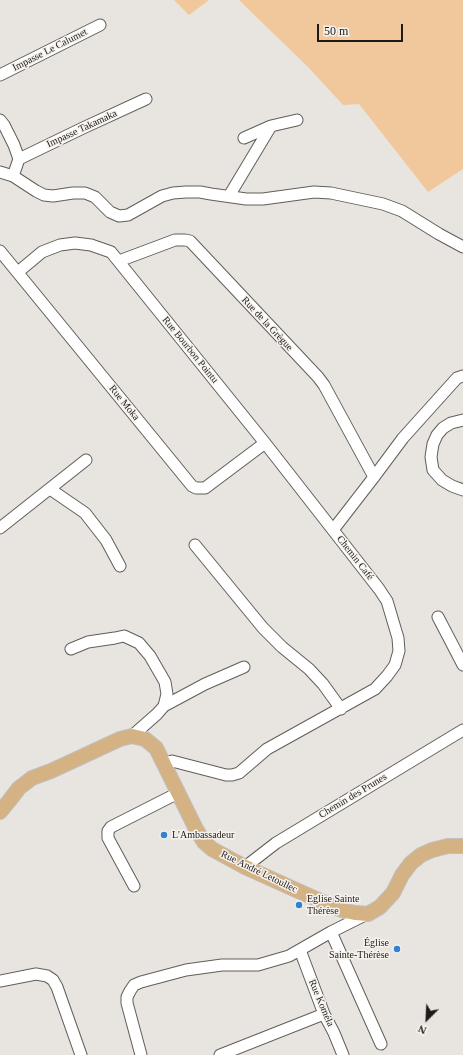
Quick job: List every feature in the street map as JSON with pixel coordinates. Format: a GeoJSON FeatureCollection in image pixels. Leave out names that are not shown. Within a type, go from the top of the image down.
{"type":"FeatureCollection","features":[{"type":"Feature","properties":{"kind":"main road","name":"Rue André Letoullec"},"geometry":{"type":"LineString","coordinates":[[132,736],[145,740],[156,748],[196,829],[204,842],[212,849],[245,867],[334,907],[355,913],[368,914]]}},
{"type":"Feature","properties":{"kind":"main road"},"geometry":{"type":"LineString","coordinates":[[0,812],[5,803],[19,788],[32,778],[51,771],[120,739],[132,736]]}},
{"type":"Feature","properties":{"kind":"main road"},"geometry":{"type":"LineString","coordinates":[[0,823],[5,803]]}},
{"type":"Feature","properties":{"kind":"main road"},"geometry":{"type":"LineString","coordinates":[[368,914],[380,907],[393,893],[402,875],[421,855],[432,850],[448,846],[463,846]]}},
{"type":"Feature","properties":{"kind":"street","name":"Impasse Le Calumet"},"geometry":{"type":"LineString","coordinates":[[0,75],[100,25]]}},
{"type":"Feature","properties":{"kind":"street","name":"Impasse Takamaka"},"geometry":{"type":"LineString","coordinates":[[19,159],[146,99]]}},
{"type":"Feature","properties":{"kind":"street"},"geometry":{"type":"LineString","coordinates":[[0,120],[4,124],[19,159],[13,176]]}},
{"type":"Feature","properties":{"kind":"street"},"geometry":{"type":"LineString","coordinates":[[244,138],[271,126],[297,120]]}},
{"type":"Feature","properties":{"kind":"street"},"geometry":{"type":"LineString","coordinates":[[229,196],[271,126]]}},
{"type":"Feature","properties":{"kind":"street"},"geometry":{"type":"LineString","coordinates":[[0,172],[13,176],[44,195],[53,196],[85,193],[95,197],[110,212],[119,216],[128,216],[162,196],[174,193],[200,192],[246,199],[263,199],[314,192],[331,193],[383,204],[402,211],[463,247]]}},
{"type":"Feature","properties":{"kind":"street","name":"Rue de la Grègue"},"geometry":{"type":"LineString","coordinates":[[119,261],[175,240],[190,241],[318,377],[324,385],[374,477]]}},
{"type":"Feature","properties":{"kind":"street","name":"Rue Bourbon Pointu"},"geometry":{"type":"LineString","coordinates":[[18,272],[42,252],[60,246],[75,243],[91,245],[111,252],[265,442],[333,530]]}},
{"type":"Feature","properties":{"kind":"street","name":"Rue Moka"},"geometry":{"type":"LineString","coordinates":[[0,250],[192,486],[196,488],[204,488],[265,442]]}},
{"type":"Feature","properties":{"kind":"street","name":"Chemin Café"},"geometry":{"type":"LineString","coordinates":[[163,763],[172,761],[226,775],[239,773],[268,749],[375,689],[387,676],[395,665],[399,651],[398,638],[387,601],[333,530],[402,438],[457,378],[463,376]]}},
{"type":"Feature","properties":{"kind":"street"},"geometry":{"type":"LineString","coordinates":[[463,420],[451,423],[443,428],[437,435],[433,444],[431,456],[433,470],[442,480],[463,490]]}},
{"type":"Feature","properties":{"kind":"street"},"geometry":{"type":"LineString","coordinates":[[0,528],[86,460]]}},
{"type":"Feature","properties":{"kind":"street"},"geometry":{"type":"LineString","coordinates":[[50,489],[85,513],[106,540],[120,566]]}},
{"type":"Feature","properties":{"kind":"street"},"geometry":{"type":"LineString","coordinates":[[196,545],[264,628],[282,647],[323,684],[341,709]]}},
{"type":"Feature","properties":{"kind":"street"},"geometry":{"type":"LineString","coordinates":[[438,617],[463,665]]}},
{"type":"Feature","properties":{"kind":"street"},"geometry":{"type":"LineString","coordinates":[[71,649],[88,642],[124,636],[139,643],[150,656],[165,682],[167,694],[164,706]]}},
{"type":"Feature","properties":{"kind":"street"},"geometry":{"type":"LineString","coordinates":[[132,736],[164,706],[204,684],[244,667]]}},
{"type":"Feature","properties":{"kind":"street","name":"Chemin des Prunes"},"geometry":{"type":"LineString","coordinates":[[245,867],[276,843],[463,730]]}},
{"type":"Feature","properties":{"kind":"street"},"geometry":{"type":"LineString","coordinates":[[134,886],[108,838],[108,831],[111,827],[178,793]]}},
{"type":"Feature","properties":{"kind":"street"},"geometry":{"type":"LineString","coordinates":[[141,1055],[127,1003],[127,997],[134,986],[141,982],[186,970],[222,965],[258,965],[289,956],[331,932],[368,914]]}},
{"type":"Feature","properties":{"kind":"street"},"geometry":{"type":"LineString","coordinates":[[331,932],[381,1044]]}},
{"type":"Feature","properties":{"kind":"street","name":"Rue Koméla"},"geometry":{"type":"LineString","coordinates":[[300,950],[324,1014],[343,1055]]}},
{"type":"Feature","properties":{"kind":"street"},"geometry":{"type":"LineString","coordinates":[[0,981],[36,974],[47,976],[53,980],[57,987],[81,1055]]}},
{"type":"Feature","properties":{"kind":"street"},"geometry":{"type":"LineString","coordinates":[[220,1055],[324,1014]]}},
{"type":"Feature","properties":{"kind":"shaded area"},"geometry":{"type":"Polygon","coordinates":[[[174,0],[209,0],[189,15],[174,0]]]}},
{"type":"Feature","properties":{"kind":"shaded area"},"geometry":{"type":"Polygon","coordinates":[[[239,0],[463,0],[463,169],[428,192],[359,104],[343,105],[309,68],[239,0]]]}},
{"type":"Feature","properties":{"kind":"place","name":"L'Ambassadeur"},"geometry":{"type":"Point","coordinates":[164,835]}},
{"type":"Feature","properties":{"kind":"place","name":"Eglise Sainte Thérèse"},"geometry":{"type":"Point","coordinates":[299,905]}},
{"type":"Feature","properties":{"kind":"place","name":"Église Sainte-Thérèse"},"geometry":{"type":"Point","coordinates":[397,949]}}]}
